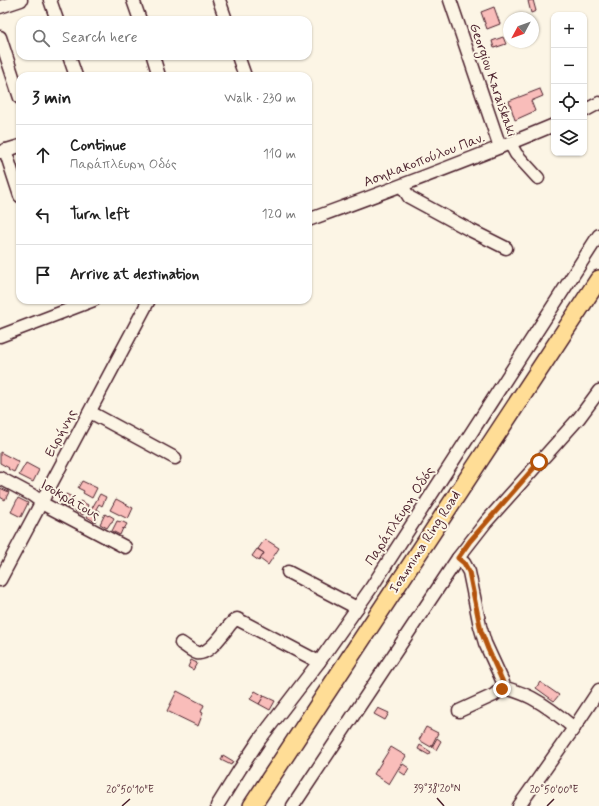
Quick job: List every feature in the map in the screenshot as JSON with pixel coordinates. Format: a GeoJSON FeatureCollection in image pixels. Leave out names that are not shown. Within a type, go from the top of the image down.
{"type":"FeatureCollection","features":[{"type":"Feature","properties":{"kind":"highway","name":"Ioannina Ring Road"},"geometry":{"type":"LineString","coordinates":[[252,806],[599,279]]}},
{"type":"Feature","properties":{"kind":"street"},"geometry":{"type":"LineString","coordinates":[[0,7],[21,0]]}},
{"type":"Feature","properties":{"kind":"street"},"geometry":{"type":"LineString","coordinates":[[50,0],[56,16]]}},
{"type":"Feature","properties":{"kind":"street"},"geometry":{"type":"LineString","coordinates":[[133,0],[139,16]]}},
{"type":"Feature","properties":{"kind":"street"},"geometry":{"type":"LineString","coordinates":[[219,0],[225,16]]}},
{"type":"Feature","properties":{"kind":"street","name":"Georgiou Karaiskaki"},"geometry":{"type":"LineString","coordinates":[[450,0],[505,145],[516,154],[538,178]]}},
{"type":"Feature","properties":{"kind":"street"},"geometry":{"type":"LineString","coordinates":[[0,38],[16,86]]}},
{"type":"Feature","properties":{"kind":"street"},"geometry":{"type":"LineString","coordinates":[[70,60],[75,72]]}},
{"type":"Feature","properties":{"kind":"street"},"geometry":{"type":"LineString","coordinates":[[153,60],[158,72]]}},
{"type":"Feature","properties":{"kind":"street"},"geometry":{"type":"LineString","coordinates":[[239,60],[241,72]]}},
{"type":"Feature","properties":{"kind":"street"},"geometry":{"type":"LineString","coordinates":[[587,109],[599,103]]}},
{"type":"Feature","properties":{"kind":"street","name":"Ασημακοπούλου Παν."},"geometry":{"type":"LineString","coordinates":[[312,219],[402,186],[551,126]]}},
{"type":"Feature","properties":{"kind":"street"},"geometry":{"type":"LineString","coordinates":[[16,147],[3,151],[16,185]]}},
{"type":"Feature","properties":{"kind":"street"},"geometry":{"type":"LineString","coordinates":[[402,186],[409,197],[506,248]]}},
{"type":"Feature","properties":{"kind":"street","name":"Παράπλευρη Οδός"},"geometry":{"type":"LineString","coordinates":[[217,806],[260,739],[319,662],[386,565],[599,235]]}},
{"type":"Feature","properties":{"kind":"street"},"geometry":{"type":"LineString","coordinates":[[1,333],[81,304]]}},
{"type":"Feature","properties":{"kind":"street","name":"Ειρήνης"},"geometry":{"type":"LineString","coordinates":[[0,580],[147,304]]}},
{"type":"Feature","properties":{"kind":"street"},"geometry":{"type":"LineString","coordinates":[[293,806],[470,541],[579,418],[599,391]]}},
{"type":"Feature","properties":{"kind":"street"},"geometry":{"type":"LineString","coordinates":[[90,412],[175,458]]}},
{"type":"Feature","properties":{"kind":"street","name":"Ισοκράτους"},"geometry":{"type":"LineString","coordinates":[[0,478],[125,548]]}},
{"type":"Feature","properties":{"kind":"street"},"geometry":{"type":"LineString","coordinates":[[458,558],[464,563],[469,572],[481,631],[503,683],[502,689],[494,695],[459,711]]}},
{"type":"Feature","properties":{"kind":"street"},"geometry":{"type":"LineString","coordinates":[[288,572],[357,608]]}},
{"type":"Feature","properties":{"kind":"street"},"geometry":{"type":"LineString","coordinates":[[181,643],[197,653],[205,652],[232,622],[237,620],[319,662]]}},
{"type":"Feature","properties":{"kind":"street"},"geometry":{"type":"LineString","coordinates":[[503,687],[531,697],[574,728]]}},
{"type":"Feature","properties":{"kind":"street"},"geometry":{"type":"LineString","coordinates":[[519,806],[599,690]]}},
{"type":"Feature","properties":{"kind":"building"},"geometry":{"type":"Polygon","coordinates":[[[533,0],[536,11],[531,12],[528,1],[533,0]]]}},
{"type":"Feature","properties":{"kind":"building"},"geometry":{"type":"Polygon","coordinates":[[[494,7],[500,24],[487,29],[481,12],[494,7]]]}},
{"type":"Feature","properties":{"kind":"building"},"geometry":{"type":"Polygon","coordinates":[[[503,37],[503,45],[494,48],[492,41],[503,37]]]}},
{"type":"Feature","properties":{"kind":"building"},"geometry":{"type":"Polygon","coordinates":[[[540,89],[543,96],[531,101],[535,111],[515,120],[509,101],[540,89]]]}},
{"type":"Feature","properties":{"kind":"building"},"geometry":{"type":"Polygon","coordinates":[[[0,452],[19,462],[14,472],[0,463],[0,452]]]}},
{"type":"Feature","properties":{"kind":"building"},"geometry":{"type":"Polygon","coordinates":[[[26,463],[39,470],[33,482],[19,475],[26,463]]]}},
{"type":"Feature","properties":{"kind":"building"},"geometry":{"type":"Polygon","coordinates":[[[82,481],[97,488],[92,498],[78,488],[82,481]]]}},
{"type":"Feature","properties":{"kind":"building"},"geometry":{"type":"Polygon","coordinates":[[[0,488],[9,492],[5,500],[0,497],[0,488]]]}},
{"type":"Feature","properties":{"kind":"building"},"geometry":{"type":"Polygon","coordinates":[[[66,494],[74,498],[69,508],[61,504],[66,494]]]}},
{"type":"Feature","properties":{"kind":"building"},"geometry":{"type":"Polygon","coordinates":[[[100,494],[106,497],[102,506],[99,504],[96,509],[100,511],[95,522],[87,517],[100,494]]]}},
{"type":"Feature","properties":{"kind":"building"},"geometry":{"type":"Polygon","coordinates":[[[18,498],[28,503],[21,517],[11,512],[18,498]]]}},
{"type":"Feature","properties":{"kind":"building"},"geometry":{"type":"Polygon","coordinates":[[[116,499],[133,508],[128,519],[110,510],[116,499]]]}},
{"type":"Feature","properties":{"kind":"building"},"geometry":{"type":"Polygon","coordinates":[[[80,501],[88,505],[83,515],[75,511],[80,501]]]}},
{"type":"Feature","properties":{"kind":"building"},"geometry":{"type":"Polygon","coordinates":[[[105,514],[114,518],[107,528],[100,524],[105,514]]]}},
{"type":"Feature","properties":{"kind":"building"},"geometry":{"type":"Polygon","coordinates":[[[117,521],[127,524],[124,529],[123,528],[120,535],[112,531],[117,521]]]}},
{"type":"Feature","properties":{"kind":"building"},"geometry":{"type":"Polygon","coordinates":[[[265,539],[279,548],[268,565],[260,559],[264,553],[258,549],[265,539]]]}},
{"type":"Feature","properties":{"kind":"building"},"geometry":{"type":"Polygon","coordinates":[[[257,549],[264,553],[259,561],[252,556],[257,549]]]}},
{"type":"Feature","properties":{"kind":"building"},"geometry":{"type":"Polygon","coordinates":[[[191,660],[197,663],[193,670],[188,667],[191,660]]]}},
{"type":"Feature","properties":{"kind":"building"},"geometry":{"type":"Polygon","coordinates":[[[540,682],[559,695],[554,701],[536,688],[540,682]]]}},
{"type":"Feature","properties":{"kind":"building"},"geometry":{"type":"Polygon","coordinates":[[[177,691],[204,705],[201,712],[203,713],[198,726],[167,711],[177,691]]]}},
{"type":"Feature","properties":{"kind":"building"},"geometry":{"type":"Polygon","coordinates":[[[255,691],[264,696],[259,704],[250,699],[255,691]]]}},
{"type":"Feature","properties":{"kind":"building"},"geometry":{"type":"Polygon","coordinates":[[[264,696],[275,701],[270,710],[259,704],[264,696]]]}},
{"type":"Feature","properties":{"kind":"building"},"geometry":{"type":"Polygon","coordinates":[[[378,708],[389,713],[385,720],[374,714],[378,708]]]}},
{"type":"Feature","properties":{"kind":"building"},"geometry":{"type":"Polygon","coordinates":[[[426,727],[438,733],[431,747],[419,740],[426,727]]]}},
{"type":"Feature","properties":{"kind":"building"},"geometry":{"type":"Polygon","coordinates":[[[437,738],[441,741],[436,750],[432,747],[437,738]]]}},
{"type":"Feature","properties":{"kind":"building"},"geometry":{"type":"Polygon","coordinates":[[[420,745],[431,752],[429,755],[418,749],[420,745]]]}},
{"type":"Feature","properties":{"kind":"building"},"geometry":{"type":"Polygon","coordinates":[[[391,747],[406,756],[389,784],[374,774],[391,747]]]}},
{"type":"Feature","properties":{"kind":"building"},"geometry":{"type":"Polygon","coordinates":[[[223,755],[233,761],[231,765],[221,760],[223,755]]]}},
{"type":"Feature","properties":{"kind":"building"},"geometry":{"type":"Polygon","coordinates":[[[403,764],[409,768],[405,775],[399,771],[403,764]]]}},
{"type":"Feature","properties":{"kind":"route"},"geometry":{"type":"LineString","coordinates":[[502,689],[503,683],[499,671],[485,643],[478,619],[468,568],[458,558],[470,541],[539,462]]}}]}
